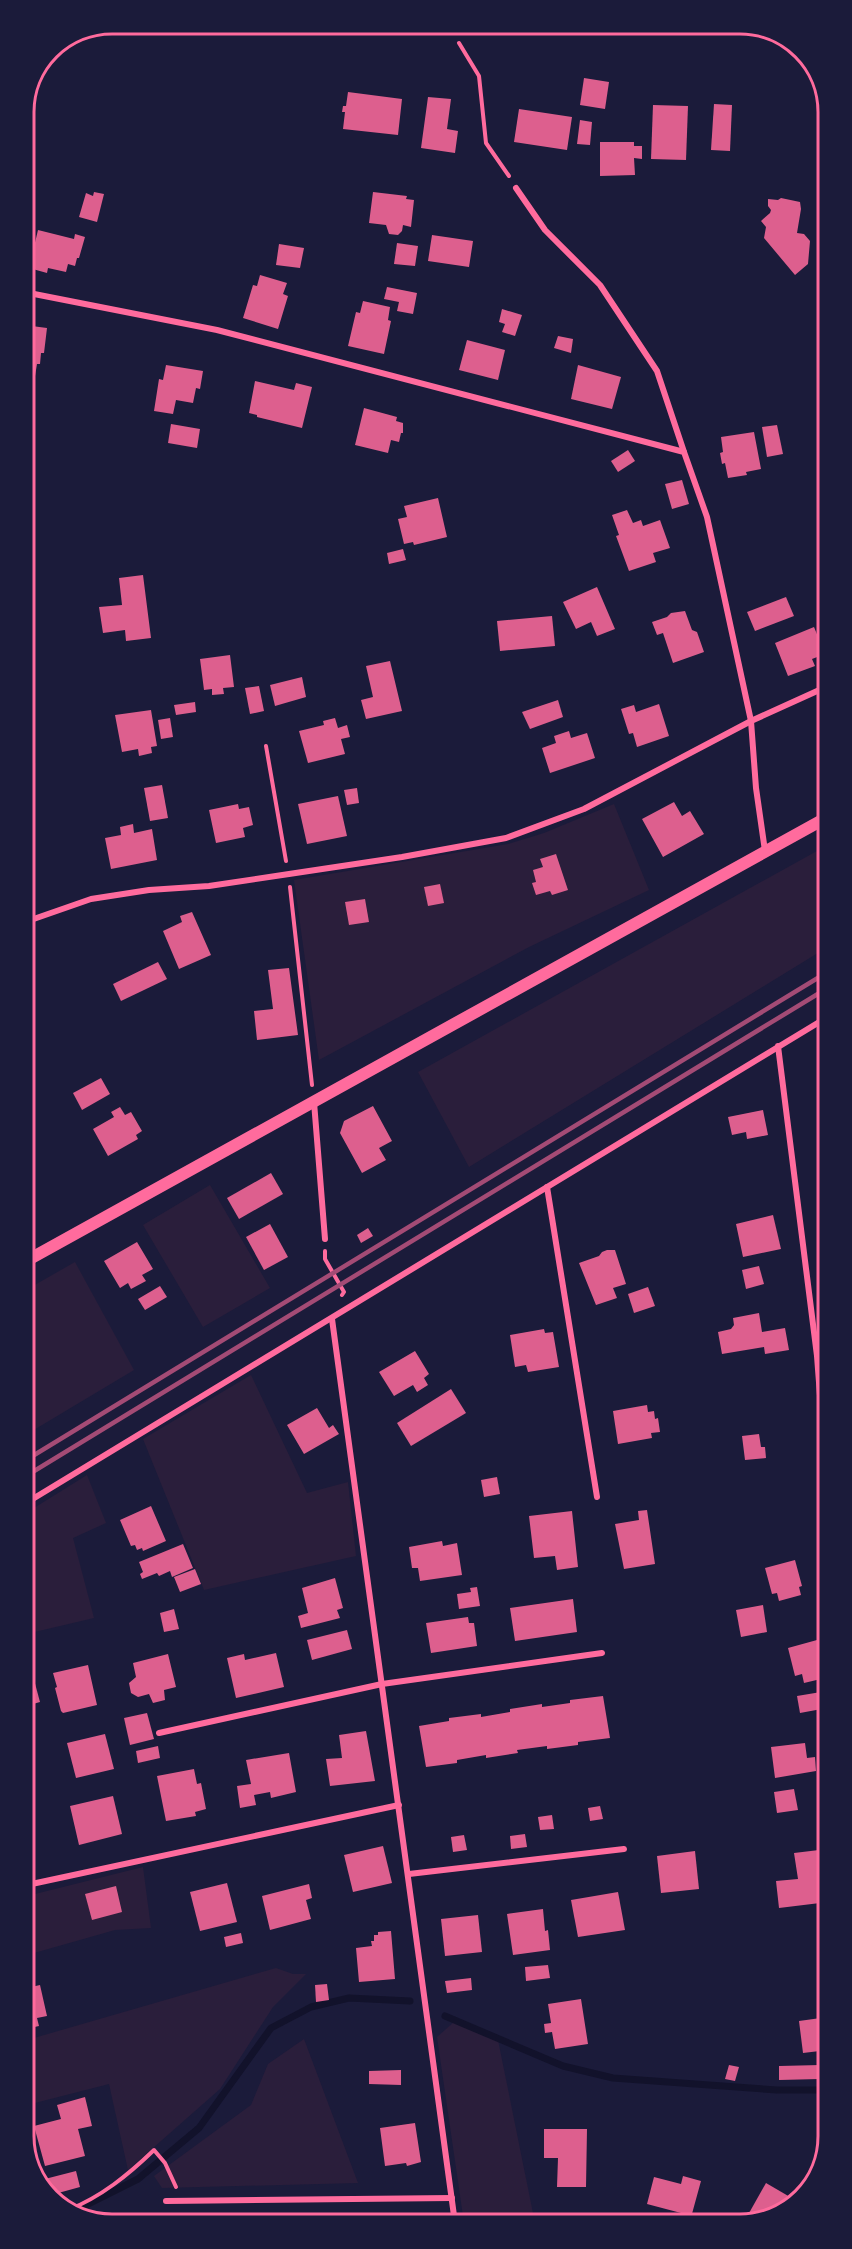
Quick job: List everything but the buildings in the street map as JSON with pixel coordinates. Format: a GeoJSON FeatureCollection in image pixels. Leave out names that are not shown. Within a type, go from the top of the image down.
{"type":"FeatureCollection","features":[{"type":"Feature","properties":{"kind":"main road"},"geometry":{"type":"LineString","coordinates":[[34,1256],[818,822]]}},
{"type":"Feature","properties":{"kind":"street"},"geometry":{"type":"LineString","coordinates":[[516,188],[545,230],[600,285],[657,372],[707,517],[751,721],[756,788],[765,851]]}},
{"type":"Feature","properties":{"kind":"street"},"geometry":{"type":"LineString","coordinates":[[35,293],[217,330],[684,452]]}},
{"type":"Feature","properties":{"kind":"street"},"geometry":{"type":"LineString","coordinates":[[35,919],[91,899],[149,890],[209,886],[402,857],[506,838],[584,809],[751,721],[818,691]]}},
{"type":"Feature","properties":{"kind":"street"},"geometry":{"type":"LineString","coordinates":[[34,1498],[818,1023]]}},
{"type":"Feature","properties":{"kind":"street"},"geometry":{"type":"LineString","coordinates":[[778,1047],[818,1369]]}},
{"type":"Feature","properties":{"kind":"street"},"geometry":{"type":"LineString","coordinates":[[314,1101],[325,1239]]}},
{"type":"Feature","properties":{"kind":"street"},"geometry":{"type":"LineString","coordinates":[[548,1187],[597,1497]]}},
{"type":"Feature","properties":{"kind":"street"},"geometry":{"type":"LineString","coordinates":[[332,1319],[454,2214]]}},
{"type":"Feature","properties":{"kind":"street"},"geometry":{"type":"LineString","coordinates":[[159,1733],[381,1683],[603,1653]]}},
{"type":"Feature","properties":{"kind":"street"},"geometry":{"type":"LineString","coordinates":[[34,1883],[399,1805]]}},
{"type":"Feature","properties":{"kind":"street"},"geometry":{"type":"LineString","coordinates":[[409,1874],[624,1849]]}},
{"type":"Feature","properties":{"kind":"street"},"geometry":{"type":"LineString","coordinates":[[166,2201],[452,2198]]}},
{"type":"Feature","properties":{"kind":"path"},"geometry":{"type":"LineString","coordinates":[[459,43],[479,76],[486,142],[516,188]]}},
{"type":"Feature","properties":{"kind":"path"},"geometry":{"type":"LineString","coordinates":[[266,746],[289,874],[314,1101]]}},
{"type":"Feature","properties":{"kind":"path"},"geometry":{"type":"LineString","coordinates":[[325,1239],[326,1259],[344,1292],[338,1303],[339,1306],[347,1302],[349,1309]]}},
{"type":"Feature","properties":{"kind":"path"},"geometry":{"type":"LineString","coordinates":[[78,2206],[128,2174],[154,2150],[165,2163],[183,2201]]}},
{"type":"Feature","properties":{"kind":"shaded area"},"geometry":{"type":"Polygon","coordinates":[[[614,804],[649,890],[529,947],[319,1060],[294,880],[508,844],[544,833],[614,804]]]}},
{"type":"Feature","properties":{"kind":"shaded area"},"geometry":{"type":"Polygon","coordinates":[[[818,850],[818,953],[469,1167],[418,1072],[818,850]]]}},
{"type":"Feature","properties":{"kind":"shaded area"},"geometry":{"type":"Polygon","coordinates":[[[210,1185],[270,1288],[203,1327],[143,1225],[210,1185]]]}},
{"type":"Feature","properties":{"kind":"shaded area"},"geometry":{"type":"Polygon","coordinates":[[[75,1262],[134,1370],[34,1430],[34,1285],[75,1262]]]}},
{"type":"Feature","properties":{"kind":"shaded area"},"geometry":{"type":"Polygon","coordinates":[[[251,1375],[307,1493],[348,1482],[356,1556],[204,1590],[143,1439],[251,1375]]]}},
{"type":"Feature","properties":{"kind":"shaded area"},"geometry":{"type":"Polygon","coordinates":[[[87,1475],[106,1523],[73,1538],[94,1618],[34,1632],[34,1508],[87,1475]]]}},
{"type":"Feature","properties":{"kind":"shaded area"},"geometry":{"type":"Polygon","coordinates":[[[143,1867],[151,1928],[115,1930],[34,1953],[34,1894],[143,1867]]]}},
{"type":"Feature","properties":{"kind":"shaded area"},"geometry":{"type":"Polygon","coordinates":[[[276,1968],[293,1974],[306,1974],[273,2007],[220,2089],[128,2170],[109,2084],[34,2103],[34,2038],[276,1968]]]}},
{"type":"Feature","properties":{"kind":"shaded area"},"geometry":{"type":"Polygon","coordinates":[[[454,2022],[497,2035],[533,2214],[463,2214],[437,2037],[454,2022]]]}},
{"type":"Feature","properties":{"kind":"shaded area"},"geometry":{"type":"Polygon","coordinates":[[[304,2039],[358,2183],[162,2188],[154,2176],[251,2105],[268,2064],[304,2039]]]}},
{"type":"Feature","properties":{"kind":"waterway"},"geometry":{"type":"LineString","coordinates":[[81,2208],[138,2179],[199,2128],[271,2028],[311,2007],[349,1998],[410,2001]]}},
{"type":"Feature","properties":{"kind":"waterway"},"geometry":{"type":"LineString","coordinates":[[445,2016],[563,2066],[613,2078],[777,2090],[818,2090]]}},
{"type":"Feature","properties":{"kind":"railway"},"geometry":{"type":"LineString","coordinates":[[34,1455],[818,978]]}},
{"type":"Feature","properties":{"kind":"railway"},"geometry":{"type":"LineString","coordinates":[[34,1471],[818,994]]}}]}
